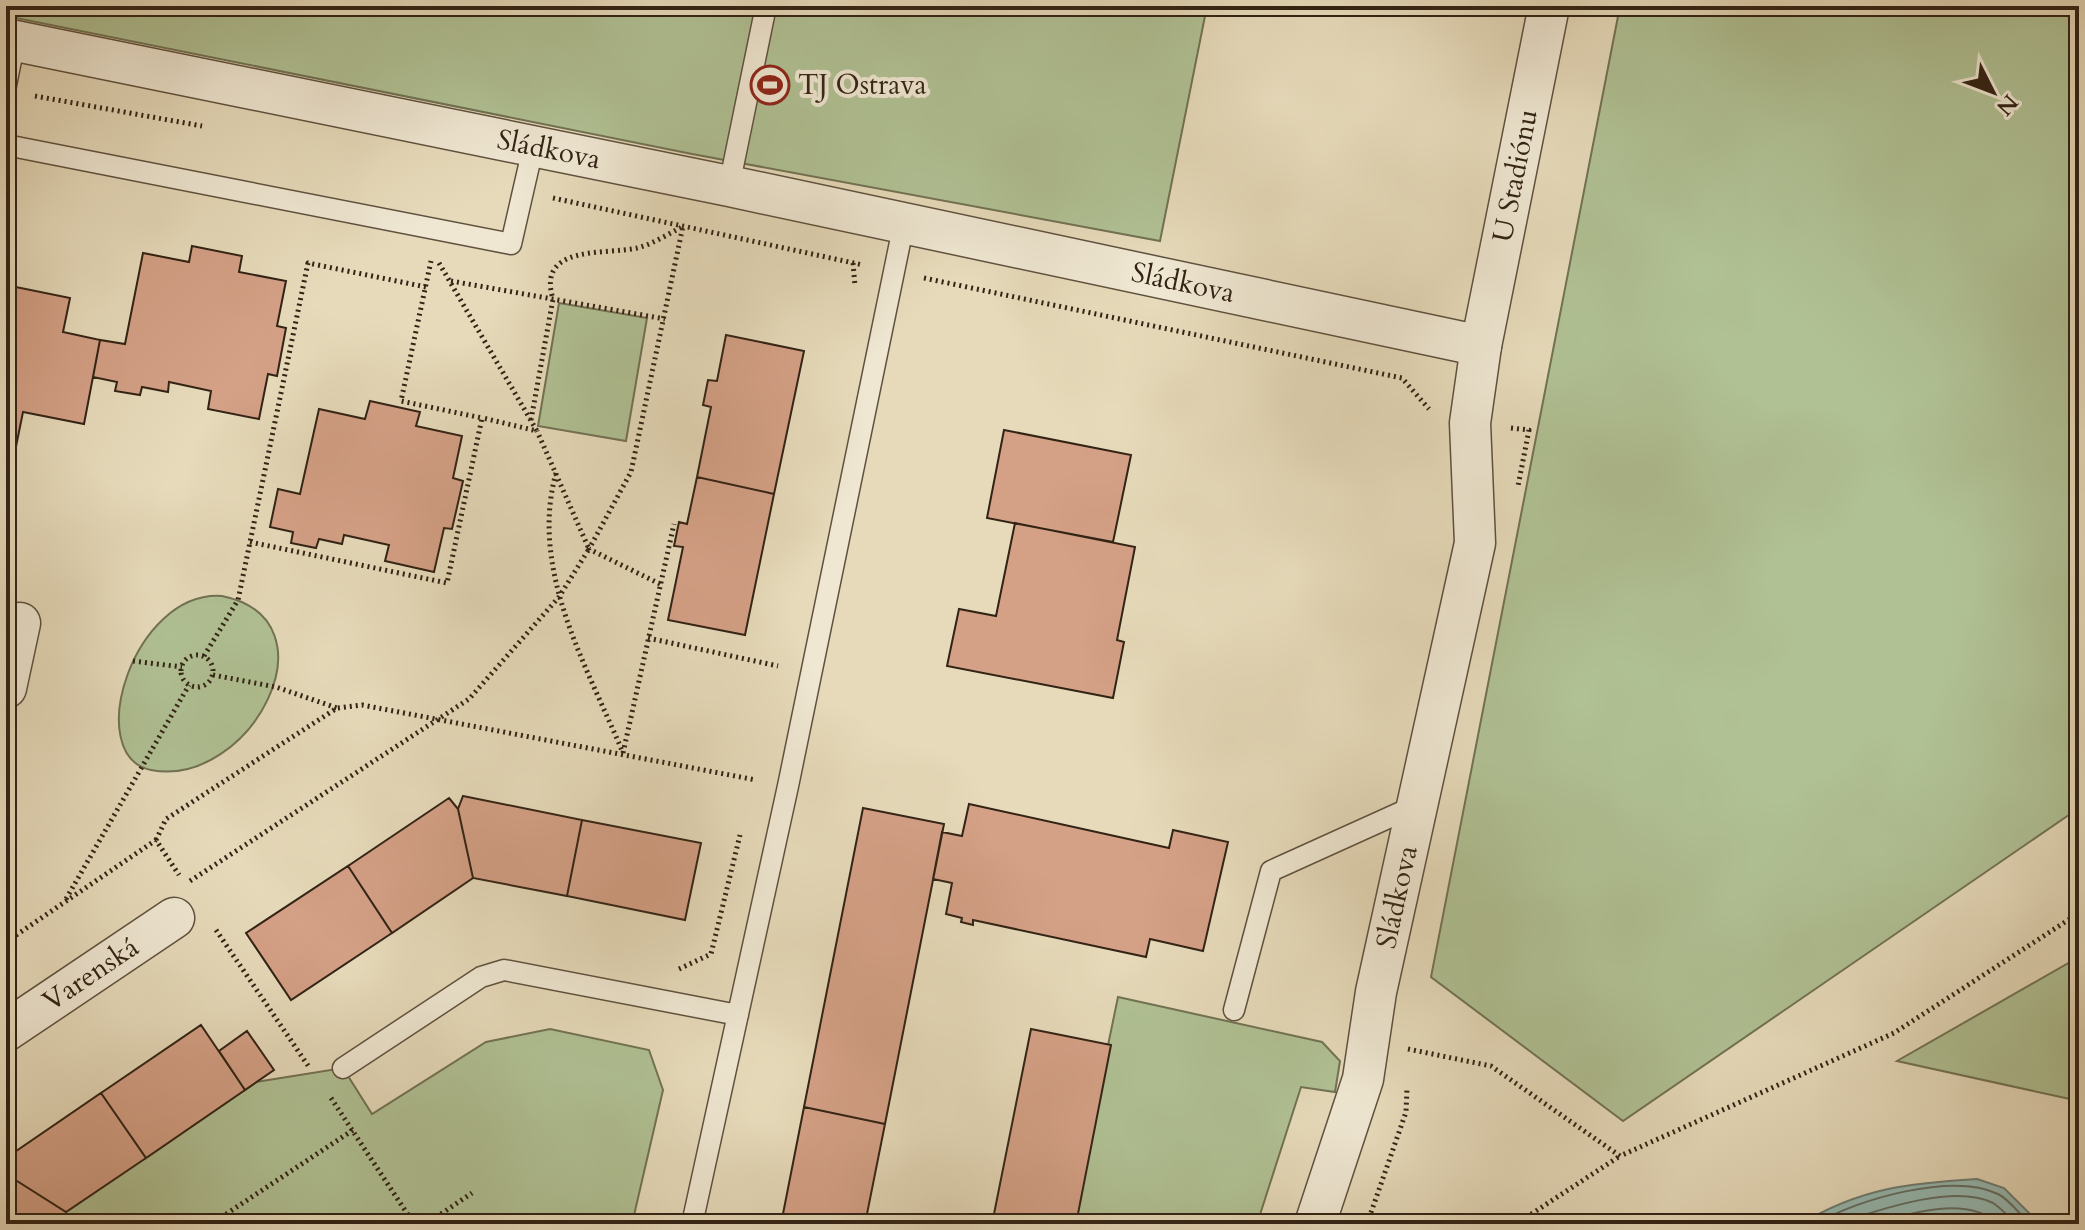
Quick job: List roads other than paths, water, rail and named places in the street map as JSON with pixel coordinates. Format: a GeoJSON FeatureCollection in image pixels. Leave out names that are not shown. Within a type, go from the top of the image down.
{"type":"FeatureCollection","features":[{"type":"Feature","properties":{"kind":"street","name":"U Stadiónu"},"geometry":{"type":"LineString","coordinates":[[1481,346],[1549,6]]}},
{"type":"Feature","properties":{"kind":"street","name":"Sládkova"},"geometry":{"type":"LineString","coordinates":[[10,40],[729,186],[1481,346],[1470,423],[1475,543],[1368,1041],[1363,1079],[1315,1224]]}},
{"type":"Feature","properties":{"kind":"street"},"geometry":{"type":"LineString","coordinates":[[6,688],[20,623]]}},
{"type":"Feature","properties":{"kind":"street","name":"Varenská"},"geometry":{"type":"LineString","coordinates":[[6,1031],[184,899]]}},
{"type":"Feature","properties":{"kind":"lane"},"geometry":{"type":"LineString","coordinates":[[729,186],[766,6]]}},
{"type":"Feature","properties":{"kind":"lane"},"geometry":{"type":"LineString","coordinates":[[10,40],[14,89]]}},
{"type":"Feature","properties":{"kind":"lane"},"geometry":{"type":"LineString","coordinates":[[6,145],[511,244],[533,148]]}},
{"type":"Feature","properties":{"kind":"lane"},"geometry":{"type":"LineString","coordinates":[[692,1224],[788,786],[904,223]]}},
{"type":"Feature","properties":{"kind":"lane"},"geometry":{"type":"LineString","coordinates":[[1234,1010],[1271,871],[1419,804]]}},
{"type":"Feature","properties":{"kind":"lane"},"geometry":{"type":"LineString","coordinates":[[343,1068],[481,977],[504,970],[738,1015]]}},
{"type":"Feature","properties":{"kind":"water"},"geometry":{"type":"Polygon","coordinates":[[[1977,1179],[2004,1188],[2040,1224],[1801,1224],[1865,1195],[1907,1186],[1977,1179]]]}},
{"type":"Feature","properties":{"kind":"place","name":"TJ Ostrava"},"geometry":{"type":"Point","coordinates":[770,85]}}]}
